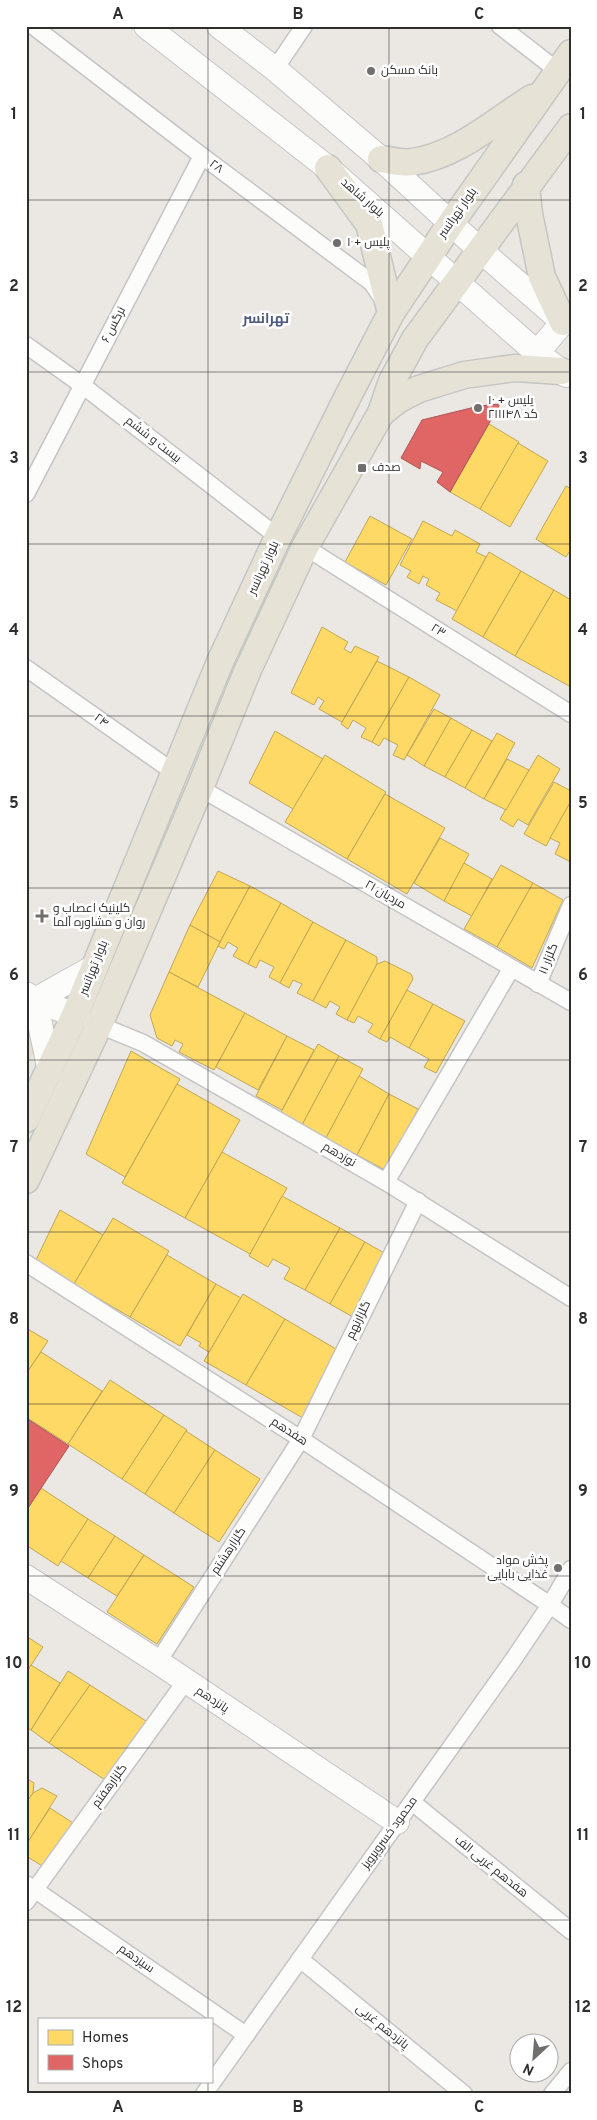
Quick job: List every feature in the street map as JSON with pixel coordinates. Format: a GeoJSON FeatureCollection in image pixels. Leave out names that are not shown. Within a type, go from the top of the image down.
{"type":"FeatureCollection","features":[{"type":"Feature","properties":{"kind":"main road","name":"بلوار شاهد"},"geometry":{"type":"LineString","coordinates":[[146,26],[328,168],[537,353],[566,375]]}},
{"type":"Feature","properties":{"kind":"main road"},"geometry":{"type":"LineString","coordinates":[[219,26],[275,69],[381,159],[480,250],[567,325]]}},
{"type":"Feature","properties":{"kind":"main road"},"geometry":{"type":"LineString","coordinates":[[381,159],[411,162],[439,154],[463,143],[557,72]]}},
{"type":"Feature","properties":{"kind":"main road","name":"بلوار تهرانسر"},"geometry":{"type":"LineString","coordinates":[[26,1119],[75,1015],[220,662],[278,537],[391,313],[451,223],[557,72]]}},
{"type":"Feature","properties":{"kind":"main road"},"geometry":{"type":"LineString","coordinates":[[26,1180],[99,1026],[247,672],[305,547],[381,413],[392,381],[415,339],[526,185],[571,127]]}},
{"type":"Feature","properties":{"kind":"main road"},"geometry":{"type":"LineString","coordinates":[[328,168],[369,224],[391,313]]}},
{"type":"Feature","properties":{"kind":"main road"},"geometry":{"type":"LineString","coordinates":[[526,185],[529,214],[542,277],[567,325]]}},
{"type":"Feature","properties":{"kind":"main road"},"geometry":{"type":"LineString","coordinates":[[537,353],[567,325]]}},
{"type":"Feature","properties":{"kind":"main road"},"geometry":{"type":"LineString","coordinates":[[381,413],[399,399],[419,389],[464,375],[515,368],[566,375]]}},
{"type":"Feature","properties":{"kind":"main road"},"geometry":{"type":"LineString","coordinates":[[31,997],[89,978],[88,1002],[96,1007],[103,1006],[110,999]]}},
{"type":"Feature","properties":{"kind":"main road"},"geometry":{"type":"LineString","coordinates":[[31,997],[75,1015]]}},
{"type":"Feature","properties":{"kind":"main road"},"geometry":{"type":"LineString","coordinates":[[31,997],[50,1071]]}},
{"type":"Feature","properties":{"kind":"main road"},"geometry":{"type":"LineString","coordinates":[[62,1044],[75,1033],[83,1036],[87,1043],[85,1056]]}},
{"type":"Feature","properties":{"kind":"main road","name":"پانزدهم"},"geometry":{"type":"LineString","coordinates":[[26,1577],[158,1662],[185,1682],[397,1822]]}},
{"type":"Feature","properties":{"kind":"street","name":"۲۸"},"geometry":{"type":"LineString","coordinates":[[33,26],[372,283],[391,313]]}},
{"type":"Feature","properties":{"kind":"street"},"geometry":{"type":"LineString","coordinates":[[275,69],[304,26]]}},
{"type":"Feature","properties":{"kind":"street"},"geometry":{"type":"LineString","coordinates":[[500,26],[557,72]]}},
{"type":"Feature","properties":{"kind":"street","name":"نرگس ۶"},"geometry":{"type":"LineString","coordinates":[[26,494],[202,156]]}},
{"type":"Feature","properties":{"kind":"street","name":"بیست و ششم"},"geometry":{"type":"LineString","coordinates":[[26,345],[82,385],[278,537]]}},
{"type":"Feature","properties":{"kind":"street","name":"۲۳"},"geometry":{"type":"LineString","coordinates":[[305,547],[571,714]]}},
{"type":"Feature","properties":{"kind":"street","name":"۲۴"},"geometry":{"type":"LineString","coordinates":[[26,668],[175,773]]}},
{"type":"Feature","properties":{"kind":"street","name":"۲۱ مردیان"},"geometry":{"type":"LineString","coordinates":[[200,788],[571,1002]]}},
{"type":"Feature","properties":{"kind":"street","name":"گلزار ۱۱"},"geometry":{"type":"LineString","coordinates":[[538,984],[571,905]]}},
{"type":"Feature","properties":{"kind":"street"},"geometry":{"type":"LineString","coordinates":[[386,1182],[512,969]]}},
{"type":"Feature","properties":{"kind":"street","name":"نوزدهم"},"geometry":{"type":"LineString","coordinates":[[75,1015],[143,1043],[418,1201],[571,1298]]}},
{"type":"Feature","properties":{"kind":"street","name":"گلزارنهم"},"geometry":{"type":"LineString","coordinates":[[301,1439],[418,1201]]}},
{"type":"Feature","properties":{"kind":"street","name":"هفدهم"},"geometry":{"type":"LineString","coordinates":[[26,1263],[301,1439],[571,1620]]}},
{"type":"Feature","properties":{"kind":"street","name":"گلزارهشتم"},"geometry":{"type":"LineString","coordinates":[[158,1662],[301,1439]]}},
{"type":"Feature","properties":{"kind":"street","name":"محمود خسروپرویز"},"geometry":{"type":"LineString","coordinates":[[204,2094],[550,1605],[571,1569]]}},
{"type":"Feature","properties":{"kind":"street","name":"گلزارهفتم"},"geometry":{"type":"LineString","coordinates":[[29,1892],[185,1682]]}},
{"type":"Feature","properties":{"kind":"street","name":"هفدهم غربی الف"},"geometry":{"type":"LineString","coordinates":[[412,1802],[571,1931]]}},
{"type":"Feature","properties":{"kind":"street","name":"سیزدهم"},"geometry":{"type":"LineString","coordinates":[[29,1892],[246,2035]]}},
{"type":"Feature","properties":{"kind":"street","name":"پانزدهم غربی"},"geometry":{"type":"LineString","coordinates":[[300,1959],[464,2094]]}},
{"type":"Feature","properties":{"kind":"street"},"geometry":{"type":"LineString","coordinates":[[552,2094],[571,2071]]}},
{"type":"Feature","properties":{"kind":"shaded area"},"geometry":{"type":"Polygon","coordinates":[[[26,1032],[39,1041],[26,1069],[26,1032]]]}},
{"type":"Feature","properties":{"kind":"building: Homes"},"geometry":{"type":"Polygon","coordinates":[[[489,424],[519,442],[480,509],[450,492],[489,424]]]}},
{"type":"Feature","properties":{"kind":"building: Homes"},"geometry":{"type":"Polygon","coordinates":[[[518,443],[548,461],[510,527],[480,509],[518,443]]]}},
{"type":"Feature","properties":{"kind":"building: Homes"},"geometry":{"type":"Polygon","coordinates":[[[566,486],[571,489],[571,549],[566,557],[536,539],[566,486]]]}},
{"type":"Feature","properties":{"kind":"building: Homes"},"geometry":{"type":"Polygon","coordinates":[[[370,516],[412,539],[386,585],[345,562],[370,516]]]}},
{"type":"Feature","properties":{"kind":"building: Homes"},"geometry":{"type":"Polygon","coordinates":[[[423,521],[452,536],[455,530],[480,544],[476,552],[486,557],[457,611],[436,600],[440,593],[426,585],[429,579],[423,576],[419,584],[407,577],[411,571],[400,565],[423,521]]]}},
{"type":"Feature","properties":{"kind":"building: Homes"},"geometry":{"type":"Polygon","coordinates":[[[489,552],[521,571],[483,637],[452,619],[489,552]]]}},
{"type":"Feature","properties":{"kind":"building: Homes"},"geometry":{"type":"Polygon","coordinates":[[[521,571],[554,590],[515,656],[483,637],[521,571]]]}},
{"type":"Feature","properties":{"kind":"building: Homes"},"geometry":{"type":"Polygon","coordinates":[[[554,590],[571,600],[571,687],[515,656],[554,590]]]}},
{"type":"Feature","properties":{"kind":"building: Homes"},"geometry":{"type":"Polygon","coordinates":[[[322,627],[348,642],[344,649],[351,653],[355,646],[379,657],[342,722],[319,709],[324,701],[318,697],[314,705],[291,693],[322,627]]]}},
{"type":"Feature","properties":{"kind":"building: Homes"},"geometry":{"type":"Polygon","coordinates":[[[377,661],[409,677],[372,742],[361,737],[366,728],[353,720],[348,729],[341,724],[377,661]]]}},
{"type":"Feature","properties":{"kind":"building: Homes"},"geometry":{"type":"Polygon","coordinates":[[[409,677],[440,695],[404,760],[393,755],[398,745],[384,738],[379,746],[372,742],[409,677]]]}},
{"type":"Feature","properties":{"kind":"building: Homes"},"geometry":{"type":"Polygon","coordinates":[[[434,709],[451,718],[424,766],[407,755],[434,709]]]}},
{"type":"Feature","properties":{"kind":"building: Homes"},"geometry":{"type":"Polygon","coordinates":[[[451,718],[472,730],[445,777],[424,766],[451,718]]]}},
{"type":"Feature","properties":{"kind":"building: Homes"},"geometry":{"type":"Polygon","coordinates":[[[472,730],[492,741],[465,788],[445,777],[472,730]]]}},
{"type":"Feature","properties":{"kind":"building: Homes"},"geometry":{"type":"Polygon","coordinates":[[[275,731],[323,759],[293,809],[249,783],[275,731]]]}},
{"type":"Feature","properties":{"kind":"building: Homes"},"geometry":{"type":"Polygon","coordinates":[[[497,733],[515,743],[484,799],[465,788],[497,733]]]}},
{"type":"Feature","properties":{"kind":"building: Homes"},"geometry":{"type":"Polygon","coordinates":[[[325,755],[386,792],[347,859],[285,822],[325,755]]]}},
{"type":"Feature","properties":{"kind":"building: Homes"},"geometry":{"type":"Polygon","coordinates":[[[538,755],[560,769],[528,825],[518,819],[513,827],[500,819],[538,755]]]}},
{"type":"Feature","properties":{"kind":"building: Homes"},"geometry":{"type":"Polygon","coordinates":[[[507,759],[529,770],[506,810],[484,799],[507,759]]]}},
{"type":"Feature","properties":{"kind":"building: Homes"},"geometry":{"type":"Polygon","coordinates":[[[554,782],[571,791],[571,801],[546,846],[524,834],[554,782]]]}},
{"type":"Feature","properties":{"kind":"building: Homes"},"geometry":{"type":"Polygon","coordinates":[[[385,794],[445,828],[407,894],[347,859],[385,794]]]}},
{"type":"Feature","properties":{"kind":"building: Homes"},"geometry":{"type":"Polygon","coordinates":[[[571,801],[571,862],[555,854],[560,843],[550,838],[571,801]]]}},
{"type":"Feature","properties":{"kind":"building: Homes"},"geometry":{"type":"Polygon","coordinates":[[[440,838],[469,854],[444,901],[414,883],[440,838]]]}},
{"type":"Feature","properties":{"kind":"building: Homes"},"geometry":{"type":"Polygon","coordinates":[[[464,863],[492,879],[472,916],[444,901],[464,863]]]}},
{"type":"Feature","properties":{"kind":"building: Homes"},"geometry":{"type":"Polygon","coordinates":[[[501,865],[533,883],[497,947],[464,929],[501,865]]]}},
{"type":"Feature","properties":{"kind":"building: Homes"},"geometry":{"type":"Polygon","coordinates":[[[218,871],[250,886],[220,942],[190,925],[218,871]]]}},
{"type":"Feature","properties":{"kind":"building: Homes"},"geometry":{"type":"Polygon","coordinates":[[[533,883],[563,900],[532,968],[497,947],[533,883]]]}},
{"type":"Feature","properties":{"kind":"building: Homes"},"geometry":{"type":"Polygon","coordinates":[[[250,886],[281,903],[248,964],[233,956],[238,948],[228,942],[224,949],[218,946],[250,886]]]}},
{"type":"Feature","properties":{"kind":"building: Homes"},"geometry":{"type":"Polygon","coordinates":[[[281,903],[313,922],[280,983],[269,977],[274,967],[260,960],[256,968],[248,964],[281,903]]]}},
{"type":"Feature","properties":{"kind":"building: Homes"},"geometry":{"type":"Polygon","coordinates":[[[313,922],[346,940],[313,1001],[297,993],[302,984],[293,980],[289,988],[280,983],[313,922]]]}},
{"type":"Feature","properties":{"kind":"building: Homes"},"geometry":{"type":"Polygon","coordinates":[[[190,925],[220,942],[198,987],[169,972],[190,925]]]}},
{"type":"Feature","properties":{"kind":"building: Homes"},"geometry":{"type":"Polygon","coordinates":[[[346,940],[377,957],[377,964],[347,1020],[336,1014],[340,1007],[330,1001],[326,1008],[313,1001],[346,940]]]}},
{"type":"Feature","properties":{"kind":"building: Homes"},"geometry":{"type":"Polygon","coordinates":[[[385,961],[411,974],[413,979],[380,1039],[368,1032],[373,1024],[358,1016],[354,1023],[347,1020],[377,964],[385,961]]]}},
{"type":"Feature","properties":{"kind":"building: Homes"},"geometry":{"type":"Polygon","coordinates":[[[169,972],[245,1013],[214,1070],[179,1052],[183,1044],[175,1040],[172,1046],[157,1038],[150,1015],[169,972]]]}},
{"type":"Feature","properties":{"kind":"building: Homes"},"geometry":{"type":"Polygon","coordinates":[[[407,990],[433,1004],[409,1048],[390,1037],[387,1042],[380,1039],[407,990]]]}},
{"type":"Feature","properties":{"kind":"building: Homes"},"geometry":{"type":"Polygon","coordinates":[[[433,1004],[465,1021],[436,1073],[424,1067],[429,1059],[409,1048],[433,1004]]]}},
{"type":"Feature","properties":{"kind":"building: Homes"},"geometry":{"type":"Polygon","coordinates":[[[245,1013],[287,1036],[258,1090],[216,1067],[245,1013]]]}},
{"type":"Feature","properties":{"kind":"building: Homes"},"geometry":{"type":"Polygon","coordinates":[[[287,1036],[314,1050],[282,1110],[256,1096],[287,1036]]]}},
{"type":"Feature","properties":{"kind":"building: Homes"},"geometry":{"type":"Polygon","coordinates":[[[318,1044],[339,1056],[302,1125],[280,1114],[318,1044]]]}},
{"type":"Feature","properties":{"kind":"building: Homes"},"geometry":{"type":"Polygon","coordinates":[[[131,1051],[180,1079],[125,1177],[86,1154],[131,1051]]]}},
{"type":"Feature","properties":{"kind":"building: Homes"},"geometry":{"type":"Polygon","coordinates":[[[339,1056],[363,1069],[326,1138],[302,1125],[339,1056]]]}},
{"type":"Feature","properties":{"kind":"building: Homes"},"geometry":{"type":"Polygon","coordinates":[[[359,1076],[389,1094],[357,1155],[326,1138],[359,1076]]]}},
{"type":"Feature","properties":{"kind":"building: Homes"},"geometry":{"type":"Polygon","coordinates":[[[177,1084],[240,1120],[185,1218],[122,1183],[177,1084]]]}},
{"type":"Feature","properties":{"kind":"building: Homes"},"geometry":{"type":"Polygon","coordinates":[[[389,1094],[418,1109],[385,1170],[357,1155],[389,1094]]]}},
{"type":"Feature","properties":{"kind":"building: Homes"},"geometry":{"type":"Polygon","coordinates":[[[222,1152],[287,1188],[250,1254],[185,1218],[222,1152]]]}},
{"type":"Feature","properties":{"kind":"building: Homes"},"geometry":{"type":"Polygon","coordinates":[[[282,1196],[340,1228],[305,1290],[284,1279],[290,1268],[273,1259],[268,1267],[249,1256],[282,1196]]]}},
{"type":"Feature","properties":{"kind":"building: Homes"},"geometry":{"type":"Polygon","coordinates":[[[60,1210],[103,1235],[74,1284],[35,1262],[60,1210]]]}},
{"type":"Feature","properties":{"kind":"building: Homes"},"geometry":{"type":"Polygon","coordinates":[[[113,1218],[169,1251],[130,1317],[74,1284],[113,1218]]]}},
{"type":"Feature","properties":{"kind":"building: Homes"},"geometry":{"type":"Polygon","coordinates":[[[340,1228],[365,1242],[330,1304],[305,1290],[340,1228]]]}},
{"type":"Feature","properties":{"kind":"building: Homes"},"geometry":{"type":"Polygon","coordinates":[[[365,1242],[384,1253],[353,1317],[330,1304],[365,1242]]]}},
{"type":"Feature","properties":{"kind":"building: Homes"},"geometry":{"type":"Polygon","coordinates":[[[167,1255],[216,1284],[180,1346],[130,1317],[167,1255]]]}},
{"type":"Feature","properties":{"kind":"building: Homes"},"geometry":{"type":"Polygon","coordinates":[[[216,1284],[241,1298],[209,1352],[199,1346],[201,1343],[187,1335],[216,1284]]]}},
{"type":"Feature","properties":{"kind":"building: Homes"},"geometry":{"type":"Polygon","coordinates":[[[243,1294],[285,1319],[246,1385],[204,1361],[243,1294]]]}},
{"type":"Feature","properties":{"kind":"building: Homes"},"geometry":{"type":"Polygon","coordinates":[[[285,1319],[341,1352],[308,1421],[246,1385],[285,1319]]]}},
{"type":"Feature","properties":{"kind":"building: Homes"},"geometry":{"type":"Polygon","coordinates":[[[26,1328],[48,1341],[26,1374],[26,1328]]]}},
{"type":"Feature","properties":{"kind":"building: Homes"},"geometry":{"type":"Polygon","coordinates":[[[41,1352],[102,1391],[68,1444],[26,1417],[26,1374],[41,1352]]]}},
{"type":"Feature","properties":{"kind":"building: Homes"},"geometry":{"type":"Polygon","coordinates":[[[110,1380],[164,1415],[122,1479],[68,1444],[110,1380]]]}},
{"type":"Feature","properties":{"kind":"building: Homes"},"geometry":{"type":"Polygon","coordinates":[[[164,1415],[187,1430],[145,1494],[122,1479],[164,1415]]]}},
{"type":"Feature","properties":{"kind":"building: Homes"},"geometry":{"type":"Polygon","coordinates":[[[186,1431],[215,1450],[174,1513],[145,1494],[186,1431]]]}},
{"type":"Feature","properties":{"kind":"building: Homes"},"geometry":{"type":"Polygon","coordinates":[[[215,1450],[260,1479],[219,1542],[174,1513],[215,1450]]]}},
{"type":"Feature","properties":{"kind":"building: Homes"},"geometry":{"type":"Polygon","coordinates":[[[41,1488],[88,1519],[58,1566],[26,1545],[26,1511],[41,1488]]]}},
{"type":"Feature","properties":{"kind":"building: Homes"},"geometry":{"type":"Polygon","coordinates":[[[88,1519],[115,1536],[88,1578],[61,1561],[88,1519]]]}},
{"type":"Feature","properties":{"kind":"building: Homes"},"geometry":{"type":"Polygon","coordinates":[[[115,1536],[144,1555],[117,1596],[88,1578],[115,1536]]]}},
{"type":"Feature","properties":{"kind":"building: Homes"},"geometry":{"type":"Polygon","coordinates":[[[144,1555],[194,1587],[157,1644],[107,1612],[144,1555]]]}},
{"type":"Feature","properties":{"kind":"building: Homes"},"geometry":{"type":"Polygon","coordinates":[[[26,1636],[43,1647],[26,1673],[26,1636]]]}},
{"type":"Feature","properties":{"kind":"building: Homes"},"geometry":{"type":"Polygon","coordinates":[[[31,1665],[60,1683],[31,1730],[26,1727],[26,1673],[31,1665]]]}},
{"type":"Feature","properties":{"kind":"building: Homes"},"geometry":{"type":"Polygon","coordinates":[[[68,1671],[90,1685],[49,1743],[31,1730],[68,1671]]]}},
{"type":"Feature","properties":{"kind":"building: Homes"},"geometry":{"type":"Polygon","coordinates":[[[90,1685],[146,1721],[105,1780],[49,1743],[90,1685]]]}},
{"type":"Feature","properties":{"kind":"building: Homes"},"geometry":{"type":"Polygon","coordinates":[[[26,1778],[34,1783],[33,1793],[26,1803],[26,1778]]]}},
{"type":"Feature","properties":{"kind":"building: Homes"},"geometry":{"type":"Polygon","coordinates":[[[42,1788],[57,1796],[26,1845],[26,1803],[33,1793],[42,1788]]]}},
{"type":"Feature","properties":{"kind":"building: Homes"},"geometry":{"type":"Polygon","coordinates":[[[50,1808],[73,1823],[44,1867],[26,1856],[26,1845],[50,1808]]]}},
{"type":"Feature","properties":{"kind":"building: Shops"},"geometry":{"type":"Polygon","coordinates":[[[500,404],[450,492],[437,482],[443,472],[421,461],[420,469],[401,458],[422,420],[479,406],[500,404]]]}},
{"type":"Feature","properties":{"kind":"building: Shops"},"geometry":{"type":"Polygon","coordinates":[[[26,1418],[69,1446],[26,1511],[26,1418]]]}},
{"type":"Feature","properties":{"kind":"place","name":"بانک مسکن"},"geometry":{"type":"Point","coordinates":[371,71]}},
{"type":"Feature","properties":{"kind":"place","name":"پلیس +۱۰"},"geometry":{"type":"Point","coordinates":[337,243]}},
{"type":"Feature","properties":{"kind":"place","name":"پلیس + ۱۰ کد ۲۱۱۱۴۸"},"geometry":{"type":"Point","coordinates":[478,408]}},
{"type":"Feature","properties":{"kind":"place","name":"صدف"},"geometry":{"type":"Point","coordinates":[362,468]}},
{"type":"Feature","properties":{"kind":"place","name":"کلینیک اعصاب و روان و مشاوره آلما"},"geometry":{"type":"Point","coordinates":[42,916]}},
{"type":"Feature","properties":{"kind":"place","name":"پخش مواد غذایی بابایی"},"geometry":{"type":"Point","coordinates":[558,1568]}},
{"type":"Feature","properties":{"kind":"district","name":"تهرانسر"},"geometry":{"type":"Point","coordinates":[266,319]}}]}
